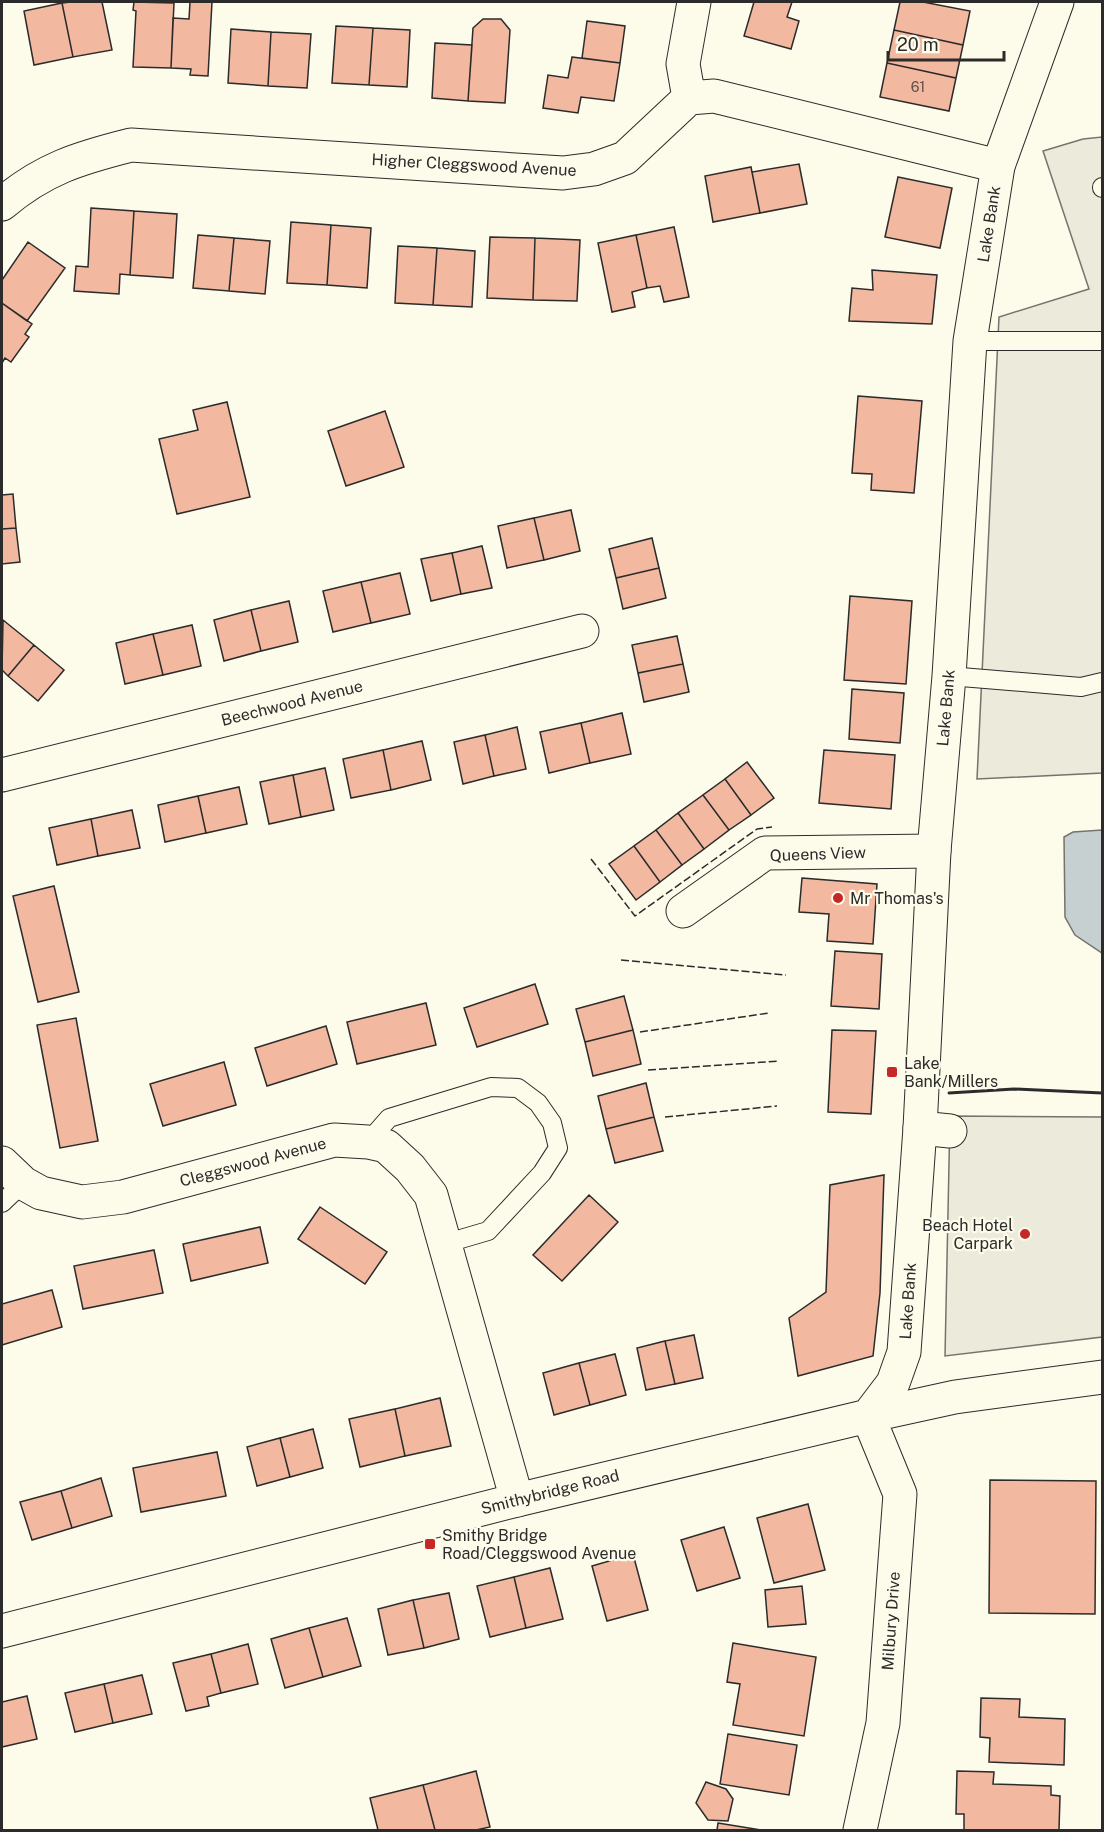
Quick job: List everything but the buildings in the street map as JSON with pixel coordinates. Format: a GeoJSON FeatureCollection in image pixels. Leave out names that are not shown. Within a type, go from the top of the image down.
{"type":"FeatureCollection","features":[{"type":"Feature","properties":{"kind":"street"},"geometry":{"type":"LineString","coordinates":[[694,2],[682,64],[689,98],[714,96],[998,166]]}},
{"type":"Feature","properties":{"kind":"street","name":"Lake Bank"},"geometry":{"type":"LineString","coordinates":[[868,1416],[893,1383],[904,1352],[935,1129],[934,851],[949,676],[970,341],[998,166],[1058,2]]}},
{"type":"Feature","properties":{"kind":"street","name":"Higher Cleggswood Avenue"},"geometry":{"type":"LineString","coordinates":[[2,204],[23,186],[74,160],[131,145],[564,173],[594,169],[625,158],[689,98]]}},
{"type":"Feature","properties":{"kind":"street","name":"Beechwood Avenue"},"geometry":{"type":"LineString","coordinates":[[2,775],[582,631]]}},
{"type":"Feature","properties":{"kind":"street","name":"Queens View"},"geometry":{"type":"LineString","coordinates":[[683,910],[765,853],[934,851]]}},
{"type":"Feature","properties":{"kind":"street","name":"Cleggswood Avenue"},"geometry":{"type":"LineString","coordinates":[[7,1185],[82,1202],[123,1197],[334,1140],[368,1142],[386,1146],[410,1168],[431,1195],[447,1243],[517,1500]]}},
{"type":"Feature","properties":{"kind":"street","name":"Smithybridge Road"},"geometry":{"type":"LineString","coordinates":[[2,1631],[517,1500],[868,1416],[955,1397],[1102,1377]]}},
{"type":"Feature","properties":{"kind":"street","name":"Milbury Drive"},"geometry":{"type":"LineString","coordinates":[[860,1830],[883,1723],[900,1494],[868,1416]]}},
{"type":"Feature","properties":{"kind":"lane"},"geometry":{"type":"LineString","coordinates":[[970,341],[1102,340]]}},
{"type":"Feature","properties":{"kind":"lane"},"geometry":{"type":"LineString","coordinates":[[949,676],[1081,687],[1102,682]]}},
{"type":"Feature","properties":{"kind":"lane"},"geometry":{"type":"LineString","coordinates":[[368,1142],[389,1118],[490,1087],[518,1088],[538,1103],[552,1123],[558,1148],[543,1173],[488,1231],[447,1243]]}},
{"type":"Feature","properties":{"kind":"shaded area"},"geometry":{"type":"Polygon","coordinates":[[[1102,137],[1102,773],[977,779],[999,317],[1089,289],[1043,151],[1083,139],[1102,137]]]}},
{"type":"Feature","properties":{"kind":"shaded area"},"geometry":{"type":"Polygon","coordinates":[[[1102,830],[1102,953],[1075,935],[1065,917],[1064,837],[1073,832],[1102,830]]]}},
{"type":"Feature","properties":{"kind":"shaded area","name":"Beach Hotel Carpark"},"geometry":{"type":"Polygon","coordinates":[[[950,1116],[1102,1117],[1102,1337],[945,1356],[950,1116]]]}},
{"type":"Feature","properties":{"kind":"fence"},"geometry":{"type":"LineString","coordinates":[[591,859],[635,916],[757,829],[772,827]]}},
{"type":"Feature","properties":{"kind":"fence"},"geometry":{"type":"LineString","coordinates":[[621,960],[786,975]]}},
{"type":"Feature","properties":{"kind":"fence"},"geometry":{"type":"LineString","coordinates":[[640,1032],[769,1013]]}},
{"type":"Feature","properties":{"kind":"fence"},"geometry":{"type":"LineString","coordinates":[[648,1070],[779,1061]]}},
{"type":"Feature","properties":{"kind":"fence"},"geometry":{"type":"LineString","coordinates":[[665,1117],[777,1106]]}},
{"type":"Feature","properties":{"kind":"wall"},"geometry":{"type":"LineString","coordinates":[[949,1093],[1014,1089],[1102,1093]]}},
{"type":"Feature","properties":{"kind":"place","name":"Mr Thomas's"},"geometry":{"type":"Point","coordinates":[838,898]}},
{"type":"Feature","properties":{"kind":"place","name":"Lake Bank/Millers"},"geometry":{"type":"Point","coordinates":[892,1072]}},
{"type":"Feature","properties":{"kind":"place","name":"Beach Hotel Carpark"},"geometry":{"type":"Point","coordinates":[1025,1234]}},
{"type":"Feature","properties":{"kind":"place","name":"Smithy Bridge Road/Cleggswood Avenue"},"geometry":{"type":"Point","coordinates":[430,1544]}}]}
